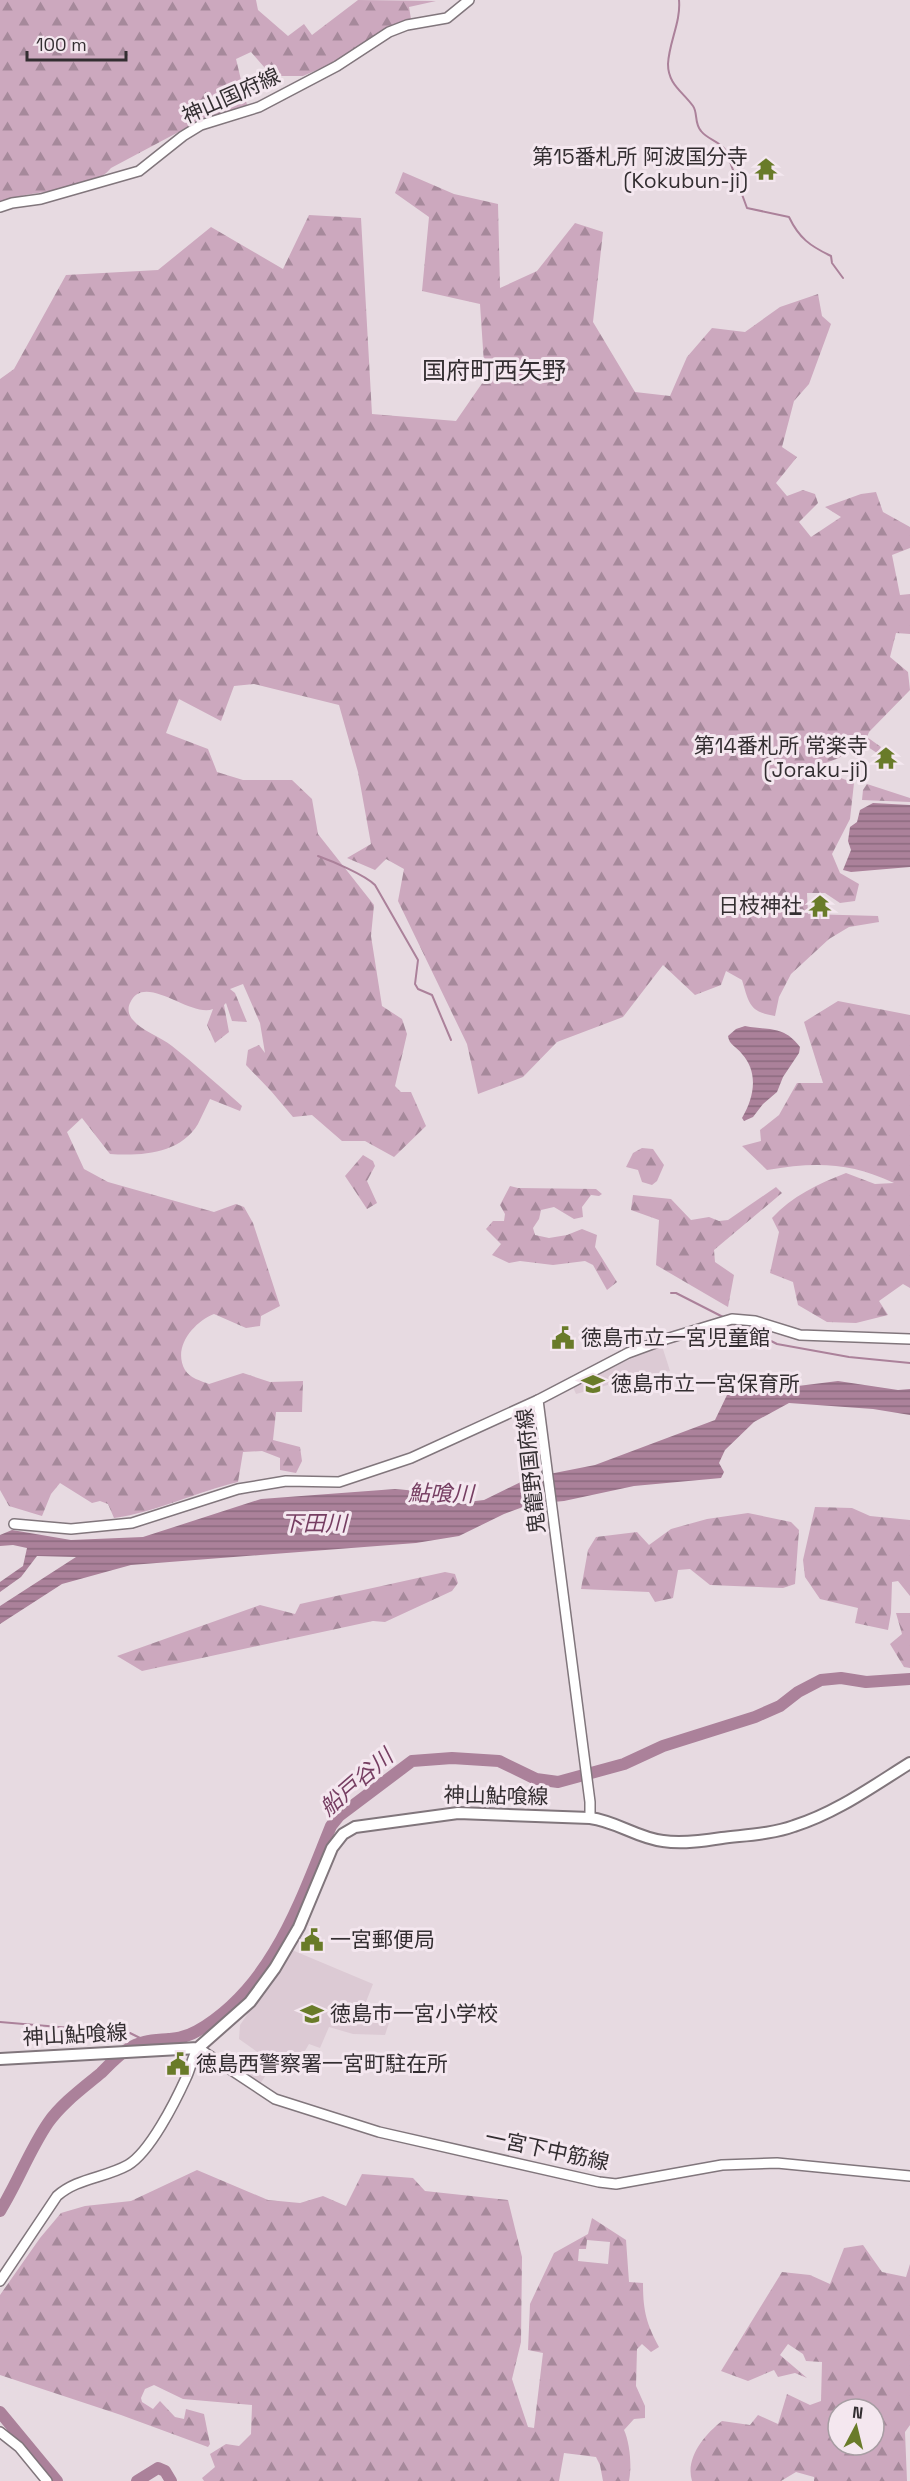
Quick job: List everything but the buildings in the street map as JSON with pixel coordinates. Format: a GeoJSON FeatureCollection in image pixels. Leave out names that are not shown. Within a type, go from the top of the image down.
{"type":"FeatureCollection","features":[{"type":"Feature","properties":{"kind":"main road","name":"神山国府線"},"geometry":{"type":"LineString","coordinates":[[0,207],[41,199],[140,171],[176,141],[201,125],[260,107],[337,66],[388,32],[407,25],[447,18],[469,0]]}},
{"type":"Feature","properties":{"kind":"main road","name":"鬼籠野国府線"},"geometry":{"type":"LineString","coordinates":[[590,1818],[588,1786],[538,1400],[628,1353],[727,1320],[755,1321],[800,1335],[910,1339]]}},
{"type":"Feature","properties":{"kind":"main road"},"geometry":{"type":"LineString","coordinates":[[14,1524],[71,1530],[132,1523],[238,1489],[286,1481],[339,1482],[411,1458],[538,1400]]}},
{"type":"Feature","properties":{"kind":"main road","name":"神山鮎喰線"},"geometry":{"type":"LineString","coordinates":[[0,2059],[198,2048],[250,2002],[275,1968],[299,1927],[332,1848],[349,1830],[360,1826],[458,1813],[590,1818],[604,1820],[648,1838],[665,1842],[706,1840],[792,1827],[817,1818],[838,1808],[910,1763]]}},
{"type":"Feature","properties":{"kind":"main road"},"geometry":{"type":"LineString","coordinates":[[0,2281],[57,2196],[66,2188],[77,2183],[126,2166],[144,2152],[187,2076],[198,2048]]}},
{"type":"Feature","properties":{"kind":"main road","name":"一宮下中筋線"},"geometry":{"type":"LineString","coordinates":[[198,2048],[275,2099],[379,2132],[599,2182],[616,2184],[722,2165],[777,2163],[910,2176]]}},
{"type":"Feature","properties":{"kind":"main road"},"geometry":{"type":"LineString","coordinates":[[0,2432],[19,2447],[47,2481]]}},
{"type":"Feature","properties":{"kind":"shaded area"},"geometry":{"type":"Polygon","coordinates":[[[662,1346],[670,1371],[629,1379],[576,1394],[573,1387],[662,1346]]]}},
{"type":"Feature","properties":{"kind":"shaded area","name":"徳島市一宮小学校"},"geometry":{"type":"Polygon","coordinates":[[[292,1950],[373,1984],[364,2007],[390,2020],[385,2035],[353,2034],[329,2027],[320,2048],[309,2044],[296,2066],[277,2058],[258,2087],[247,2079],[263,2056],[239,2039],[240,2025],[292,1950]]]}},
{"type":"Feature","properties":{"kind":"green space"},"geometry":{"type":"Polygon","coordinates":[[[0,0],[256,0],[258,10],[288,36],[304,24],[312,35],[358,0],[436,1],[409,7],[411,19],[384,29],[333,63],[303,76],[272,76],[251,52],[236,59],[247,105],[188,127],[89,182],[75,187],[12,198],[0,203],[0,0]]]}},
{"type":"Feature","properties":{"kind":"green space"},"geometry":{"type":"Polygon","coordinates":[[[403,172],[454,194],[498,204],[500,288],[537,271],[575,223],[603,232],[593,322],[635,392],[670,396],[687,357],[712,328],[745,332],[780,307],[818,294],[822,316],[831,324],[809,384],[794,401],[782,447],[797,457],[776,483],[787,496],[803,490],[815,494],[818,503],[799,522],[811,537],[841,517],[825,507],[861,494],[876,492],[883,512],[910,527],[910,548],[892,555],[900,595],[910,594],[910,634],[896,633],[890,657],[908,672],[910,690],[869,732],[867,737],[881,747],[877,753],[859,741],[839,758],[823,764],[825,772],[854,783],[850,819],[832,854],[840,873],[859,884],[855,901],[840,903],[825,893],[807,893],[808,914],[878,916],[879,922],[849,927],[829,939],[791,974],[779,997],[775,1016],[755,1009],[751,1005],[742,980],[726,971],[721,985],[695,995],[663,965],[623,1017],[557,1042],[523,1077],[478,1094],[467,1044],[398,901],[404,869],[386,859],[375,870],[347,858],[371,844],[358,772],[339,705],[254,684],[234,686],[221,721],[179,699],[166,733],[208,749],[217,772],[243,780],[292,780],[312,799],[318,834],[374,905],[371,936],[382,1006],[402,1019],[407,1034],[395,1086],[401,1092],[411,1092],[426,1126],[394,1157],[365,1141],[342,1141],[312,1115],[293,1117],[246,1065],[248,1050],[259,1045],[265,1053],[260,1023],[243,984],[230,989],[235,993],[247,1022],[232,1021],[226,1003],[224,1005],[229,1032],[215,1043],[207,1025],[213,1009],[203,1010],[192,1007],[156,993],[137,994],[129,1008],[133,1020],[172,1046],[199,1068],[242,1106],[240,1111],[210,1099],[198,1124],[181,1142],[147,1153],[110,1154],[82,1118],[67,1132],[84,1169],[108,1182],[214,1212],[236,1204],[244,1207],[253,1223],[280,1306],[261,1316],[260,1326],[246,1328],[214,1314],[206,1318],[187,1336],[181,1353],[182,1361],[185,1370],[190,1375],[209,1384],[243,1373],[270,1382],[303,1381],[302,1412],[276,1412],[273,1440],[300,1447],[302,1461],[296,1473],[280,1470],[280,1458],[262,1451],[243,1452],[238,1482],[146,1511],[114,1518],[108,1504],[100,1501],[92,1503],[60,1483],[51,1494],[42,1516],[9,1506],[0,1490],[0,379],[14,369],[66,275],[158,270],[211,227],[283,269],[309,215],[361,218],[372,414],[456,421],[485,379],[480,304],[422,291],[429,217],[395,193],[403,172]]]}},
{"type":"Feature","properties":{"kind":"green space"},"geometry":{"type":"Polygon","coordinates":[[[867,784],[910,798],[910,802],[862,800],[863,790],[867,784]]]}},
{"type":"Feature","properties":{"kind":"green space"},"geometry":{"type":"Polygon","coordinates":[[[838,1001],[910,1015],[910,1288],[903,1284],[879,1301],[888,1315],[856,1323],[827,1322],[798,1305],[793,1282],[770,1273],[779,1232],[772,1218],[806,1191],[846,1173],[875,1184],[894,1183],[862,1171],[832,1166],[816,1165],[767,1170],[742,1146],[761,1141],[760,1130],[779,1115],[797,1083],[823,1083],[804,1022],[838,1001]]]}},
{"type":"Feature","properties":{"kind":"green space"},"geometry":{"type":"Polygon","coordinates":[[[642,1148],[653,1149],[664,1165],[657,1181],[652,1185],[642,1182],[638,1170],[626,1167],[633,1153],[642,1148]]]}},
{"type":"Feature","properties":{"kind":"green space"},"geometry":{"type":"Polygon","coordinates":[[[363,1155],[373,1161],[375,1166],[367,1181],[377,1203],[367,1209],[345,1176],[363,1155]]]}},
{"type":"Feature","properties":{"kind":"green space"},"geometry":{"type":"Polygon","coordinates":[[[510,1186],[596,1189],[602,1194],[591,1195],[582,1207],[583,1217],[574,1219],[554,1207],[541,1210],[539,1219],[533,1228],[535,1235],[549,1238],[567,1235],[582,1229],[597,1235],[595,1247],[617,1282],[607,1290],[593,1265],[585,1261],[553,1265],[520,1261],[509,1263],[492,1255],[501,1244],[486,1229],[493,1221],[504,1221],[505,1214],[500,1205],[510,1186]]]}},
{"type":"Feature","properties":{"kind":"green space"},"geometry":{"type":"Polygon","coordinates":[[[776,1187],[782,1193],[714,1250],[715,1262],[734,1275],[728,1307],[656,1265],[659,1220],[631,1210],[633,1195],[671,1199],[691,1220],[709,1217],[719,1221],[728,1220],[776,1187]]]}},
{"type":"Feature","properties":{"kind":"green space"},"geometry":{"type":"Polygon","coordinates":[[[815,1507],[852,1508],[870,1516],[910,1520],[910,1596],[898,1581],[892,1582],[888,1630],[855,1623],[858,1608],[820,1599],[805,1577],[803,1560],[815,1507]]]}},
{"type":"Feature","properties":{"kind":"green space"},"geometry":{"type":"Polygon","coordinates":[[[748,1513],[791,1522],[799,1530],[795,1584],[783,1588],[710,1585],[690,1569],[678,1570],[673,1598],[655,1602],[649,1592],[581,1589],[588,1550],[596,1537],[637,1532],[649,1545],[671,1529],[707,1519],[748,1513]]]}},
{"type":"Feature","properties":{"kind":"green space"},"geometry":{"type":"Polygon","coordinates":[[[445,1572],[455,1574],[458,1583],[452,1591],[385,1622],[373,1621],[142,1671],[117,1656],[260,1605],[295,1614],[300,1604],[445,1572]]]}},
{"type":"Feature","properties":{"kind":"green space"},"geometry":{"type":"Polygon","coordinates":[[[896,1613],[910,1613],[910,1668],[904,1667],[890,1644],[902,1634],[896,1613]]]}},
{"type":"Feature","properties":{"kind":"green space"},"geometry":{"type":"Polygon","coordinates":[[[197,2170],[268,2200],[300,2203],[323,2196],[346,2206],[362,2174],[413,2178],[425,2191],[508,2200],[522,2257],[521,2342],[512,2379],[528,2427],[534,2428],[543,2353],[528,2350],[530,2304],[554,2253],[588,2234],[592,2218],[626,2240],[629,2282],[643,2283],[646,2316],[659,2347],[651,2352],[642,2344],[637,2349],[636,2386],[645,2406],[645,2418],[634,2419],[624,2430],[630,2455],[629,2481],[603,2481],[596,2457],[564,2453],[559,2481],[204,2481],[202,2478],[215,2467],[210,2454],[226,2444],[239,2446],[251,2434],[252,2405],[183,2399],[154,2385],[145,2389],[141,2398],[142,2402],[153,2409],[160,2401],[175,2417],[184,2419],[186,2409],[204,2414],[210,2444],[208,2447],[0,2375],[0,2295],[40,2238],[61,2213],[85,2206],[131,2201],[197,2170]],[[587,2240],[586,2249],[579,2249],[578,2261],[608,2264],[610,2242],[587,2240]]]}},
{"type":"Feature","properties":{"kind":"green space"},"geometry":{"type":"Polygon","coordinates":[[[863,2245],[882,2272],[906,2277],[910,2264],[910,2425],[905,2432],[907,2481],[814,2481],[814,2477],[796,2472],[781,2481],[692,2481],[691,2464],[698,2448],[722,2421],[750,2425],[758,2415],[778,2424],[787,2394],[810,2405],[821,2401],[822,2362],[806,2361],[803,2354],[788,2344],[780,2355],[807,2378],[795,2373],[778,2377],[774,2370],[748,2381],[721,2371],[782,2272],[810,2275],[830,2284],[844,2248],[863,2245]]]}},
{"type":"Feature","properties":{"kind":"water"},"geometry":{"type":"Polygon","coordinates":[[[873,803],[910,805],[910,867],[851,872],[843,870],[851,850],[848,841],[850,827],[857,822],[860,810],[873,803]]]}},
{"type":"Feature","properties":{"kind":"water"},"geometry":{"type":"Polygon","coordinates":[[[745,1026],[782,1032],[800,1047],[799,1053],[783,1077],[777,1092],[753,1117],[744,1121],[742,1118],[752,1094],[753,1077],[747,1061],[728,1036],[736,1029],[745,1026]]]}},
{"type":"Feature","properties":{"kind":"water","name":"下田川"},"geometry":{"type":"Polygon","coordinates":[[[838,1381],[898,1390],[910,1389],[910,1415],[873,1409],[789,1403],[754,1422],[725,1450],[719,1463],[724,1472],[721,1478],[634,1486],[564,1501],[531,1504],[504,1514],[459,1536],[416,1543],[131,1565],[62,1584],[0,1624],[0,1606],[76,1557],[37,1556],[21,1577],[0,1592],[0,1582],[23,1566],[27,1548],[13,1545],[0,1546],[0,1535],[12,1530],[71,1540],[143,1537],[261,1499],[395,1489],[429,1492],[458,1503],[484,1500],[529,1478],[595,1465],[715,1420],[727,1395],[838,1381]]]}},
{"type":"Feature","properties":{"kind":"waterway"},"geometry":{"type":"LineString","coordinates":[[679,0],[678,16],[669,56],[669,71],[676,87],[694,109],[699,128],[726,151],[747,208],[789,217],[806,241],[831,256],[832,263],[843,278]]}},
{"type":"Feature","properties":{"kind":"waterway"},"geometry":{"type":"LineString","coordinates":[[318,856],[356,873],[375,885],[418,960],[415,984],[418,989],[432,995],[451,1040]]}},
{"type":"Feature","properties":{"kind":"waterway"},"geometry":{"type":"LineString","coordinates":[[671,1293],[676,1293],[725,1318]]}},
{"type":"Feature","properties":{"kind":"waterway"},"geometry":{"type":"LineString","coordinates":[[736,1323],[777,1344],[849,1357],[910,1363]]}},
{"type":"Feature","properties":{"kind":"waterway","name":"船戸谷川"},"geometry":{"type":"LineString","coordinates":[[0,2211],[41,2134],[53,2116],[73,2096],[117,2057],[136,2044],[179,2038],[197,2031],[223,2013],[245,1992],[281,1941],[308,1884],[331,1826],[339,1816],[412,1761],[452,1758],[499,1761],[536,1779],[558,1782],[624,1764],[663,1746],[755,1717],[780,1706],[798,1692],[821,1680],[841,1678],[866,1682],[910,1679]]}},
{"type":"Feature","properties":{"kind":"waterway"},"geometry":{"type":"LineString","coordinates":[[0,2022],[130,2033],[144,2040]]}},
{"type":"Feature","properties":{"kind":"waterway","name":"船戸谷川"},"geometry":{"type":"LineString","coordinates":[[0,2412],[57,2481]]}},
{"type":"Feature","properties":{"kind":"waterway","name":"船戸谷川"},"geometry":{"type":"LineString","coordinates":[[137,2481],[158,2468],[165,2471],[171,2481]]}},
{"type":"Feature","properties":{"kind":"place","name":"第15番札所 阿波国分寺 (Kokubun-ji)"},"geometry":{"type":"Point","coordinates":[766,169]}},
{"type":"Feature","properties":{"kind":"place","name":"第14番札所 常楽寺 (Joraku-ji)"},"geometry":{"type":"Point","coordinates":[886,758]}},
{"type":"Feature","properties":{"kind":"place","name":"日枝神社"},"geometry":{"type":"Point","coordinates":[820,906]}},
{"type":"Feature","properties":{"kind":"place","name":"徳島市立一宮児童館"},"geometry":{"type":"Point","coordinates":[563,1338]}},
{"type":"Feature","properties":{"kind":"place","name":"徳島市立一宮保育所"},"geometry":{"type":"Point","coordinates":[593,1384]}},
{"type":"Feature","properties":{"kind":"place","name":"一宮郵便局"},"geometry":{"type":"Point","coordinates":[312,1940]}},
{"type":"Feature","properties":{"kind":"place","name":"徳島市一宮小学校"},"geometry":{"type":"Point","coordinates":[312,2014]}},
{"type":"Feature","properties":{"kind":"place","name":"徳島西警察署一宮町駐在所"},"geometry":{"type":"Point","coordinates":[178,2064]}},
{"type":"Feature","properties":{"kind":"district","name":"国府町西矢野"},"geometry":{"type":"Point","coordinates":[494,371]}},
{"type":"Feature","properties":{"kind":"water label","name":"鮎喰川"},"geometry":{"type":"Point","coordinates":[441,1493]}}]}
